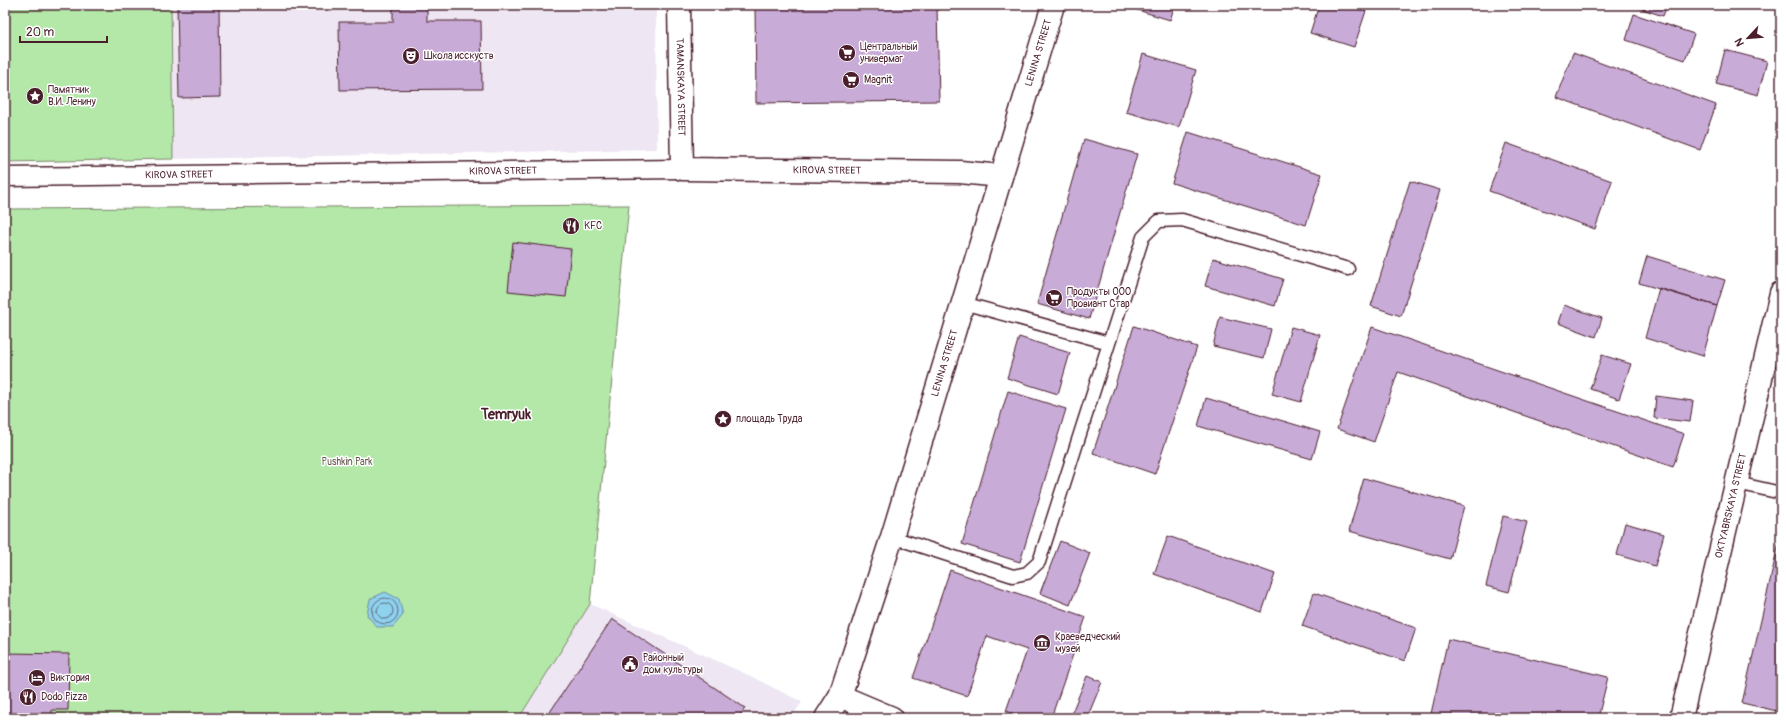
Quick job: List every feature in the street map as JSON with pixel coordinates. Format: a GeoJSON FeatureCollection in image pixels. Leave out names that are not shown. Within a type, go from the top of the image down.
{"type":"FeatureCollection","features":[{"type":"Feature","properties":{"kind":"street","name":"TAMANSKAYA STREET"},"geometry":{"type":"LineString","coordinates":[[679,5],[682,169]]}},
{"type":"Feature","properties":{"kind":"street","name":"LENINA STREET"},"geometry":{"type":"LineString","coordinates":[[826,718],[840,696],[892,537],[1053,5]]}},
{"type":"Feature","properties":{"kind":"street","name":"KIROVA STREET"},"geometry":{"type":"LineString","coordinates":[[5,177],[682,169],[960,172],[1001,176]]}},
{"type":"Feature","properties":{"kind":"street","name":"OKTYABRSKAYA STREET"},"geometry":{"type":"LineString","coordinates":[[1681,718],[1781,293]]}},
{"type":"Feature","properties":{"kind":"street"},"geometry":{"type":"LineString","coordinates":[[840,696],[892,718]]}},
{"type":"Feature","properties":{"kind":"lane"},"geometry":{"type":"LineString","coordinates":[[892,537],[1013,576],[1027,573],[1039,562],[1144,237],[1159,221],[1182,220],[1348,269]]}},
{"type":"Feature","properties":{"kind":"lane"},"geometry":{"type":"LineString","coordinates":[[963,303],[1109,343]]}},
{"type":"Feature","properties":{"kind":"lane"},"geometry":{"type":"LineString","coordinates":[[1736,483],[1781,493]]}},
{"type":"Feature","properties":{"kind":"shaded area"},"geometry":{"type":"Polygon","coordinates":[[[171,5],[656,5],[657,149],[173,159],[171,5]]]}},
{"type":"Feature","properties":{"kind":"shaded area"},"geometry":{"type":"Polygon","coordinates":[[[590,604],[746,674],[802,702],[791,718],[519,718],[590,604]]]}},
{"type":"Feature","properties":{"kind":"green space"},"geometry":{"type":"Polygon","coordinates":[[[5,5],[171,5],[173,159],[5,162],[5,5]]]}},
{"type":"Feature","properties":{"kind":"green space","name":"Pushkin Park"},"geometry":{"type":"Polygon","coordinates":[[[629,205],[590,604],[519,718],[5,718],[5,209],[629,205]]]}},
{"type":"Feature","properties":{"kind":"water"},"geometry":{"type":"Polygon","coordinates":[[[385,592],[399,599],[403,615],[393,627],[377,627],[367,615],[370,599],[385,592]]]}},
{"type":"Feature","properties":{"kind":"building"},"geometry":{"type":"Polygon","coordinates":[[[177,5],[219,5],[220,97],[179,98],[177,5]]]}},
{"type":"Feature","properties":{"kind":"building","name":"Школа исскуств"},"geometry":{"type":"Polygon","coordinates":[[[393,5],[427,5],[427,21],[481,21],[482,89],[340,90],[339,22],[393,22],[393,5]]]}},
{"type":"Feature","properties":{"kind":"building","name":"Центральный универмаг"},"geometry":{"type":"Polygon","coordinates":[[[755,5],[937,5],[939,101],[756,103],[755,5]]]}},
{"type":"Feature","properties":{"kind":"building"},"geometry":{"type":"Polygon","coordinates":[[[1121,5],[1175,5],[1170,20],[1121,5]]]}},
{"type":"Feature","properties":{"kind":"building"},"geometry":{"type":"Polygon","coordinates":[[[1319,5],[1347,5],[1366,11],[1354,47],[1310,33],[1319,5]]]}},
{"type":"Feature","properties":{"kind":"building"},"geometry":{"type":"Polygon","coordinates":[[[1630,5],[1667,5],[1663,16],[1630,5]]]}},
{"type":"Feature","properties":{"kind":"building"},"geometry":{"type":"Polygon","coordinates":[[[1634,14],[1694,34],[1685,60],[1626,40],[1634,14]]]}},
{"type":"Feature","properties":{"kind":"building"},"geometry":{"type":"Polygon","coordinates":[[[1725,50],[1767,61],[1758,95],[1716,84],[1725,50]]]}},
{"type":"Feature","properties":{"kind":"building"},"geometry":{"type":"Polygon","coordinates":[[[1573,53],[1716,105],[1700,150],[1556,97],[1573,53]]]}},
{"type":"Feature","properties":{"kind":"building"},"geometry":{"type":"Polygon","coordinates":[[[1143,54],[1196,70],[1179,127],[1126,112],[1143,54]]]}},
{"type":"Feature","properties":{"kind":"building"},"geometry":{"type":"Polygon","coordinates":[[[1188,132],[1322,174],[1306,225],[1172,183],[1188,132]]]}},
{"type":"Feature","properties":{"kind":"building"},"geometry":{"type":"Polygon","coordinates":[[[1084,139],[1137,154],[1089,319],[1037,304],[1084,139]]]}},
{"type":"Feature","properties":{"kind":"building"},"geometry":{"type":"Polygon","coordinates":[[[1506,143],[1612,181],[1595,229],[1489,191],[1506,143]]]}},
{"type":"Feature","properties":{"kind":"building"},"geometry":{"type":"Polygon","coordinates":[[[1410,181],[1440,190],[1401,316],[1371,306],[1410,181]]]}},
{"type":"Feature","properties":{"kind":"building"},"geometry":{"type":"Polygon","coordinates":[[[513,242],[571,249],[566,297],[508,291],[513,242]]]}},
{"type":"Feature","properties":{"kind":"building"},"geometry":{"type":"Polygon","coordinates":[[[1647,256],[1725,280],[1717,306],[1639,283],[1647,256]]]}},
{"type":"Feature","properties":{"kind":"building"},"geometry":{"type":"Polygon","coordinates":[[[1213,258],[1283,279],[1275,306],[1205,286],[1213,258]]]}},
{"type":"Feature","properties":{"kind":"building"},"geometry":{"type":"Polygon","coordinates":[[[1659,288],[1717,306],[1703,356],[1645,338],[1659,288]]]}},
{"type":"Feature","properties":{"kind":"building"},"geometry":{"type":"Polygon","coordinates":[[[1564,305],[1602,318],[1596,337],[1558,323],[1564,305]]]}},
{"type":"Feature","properties":{"kind":"building"},"geometry":{"type":"Polygon","coordinates":[[[1220,317],[1271,329],[1264,358],[1213,346],[1220,317]]]}},
{"type":"Feature","properties":{"kind":"building"},"geometry":{"type":"Polygon","coordinates":[[[1134,326],[1197,347],[1155,474],[1093,453],[1134,326]]]}},
{"type":"Feature","properties":{"kind":"building"},"geometry":{"type":"Polygon","coordinates":[[[1291,327],[1320,335],[1301,402],[1272,394],[1291,327]]]}},
{"type":"Feature","properties":{"kind":"building"},"geometry":{"type":"Polygon","coordinates":[[[1372,327],[1684,434],[1673,467],[1398,372],[1374,442],[1337,429],[1372,327]]]}},
{"type":"Feature","properties":{"kind":"building"},"geometry":{"type":"Polygon","coordinates":[[[1019,337],[1070,353],[1058,394],[1007,378],[1019,337]]]}},
{"type":"Feature","properties":{"kind":"building"},"geometry":{"type":"Polygon","coordinates":[[[1602,355],[1631,364],[1619,399],[1590,389],[1602,355]]]}},
{"type":"Feature","properties":{"kind":"building"},"geometry":{"type":"Polygon","coordinates":[[[1008,391],[1066,409],[1020,562],[962,544],[1008,391]]]}},
{"type":"Feature","properties":{"kind":"building"},"geometry":{"type":"Polygon","coordinates":[[[1656,396],[1693,401],[1690,422],[1654,418],[1656,396]]]}},
{"type":"Feature","properties":{"kind":"building"},"geometry":{"type":"Polygon","coordinates":[[[1206,398],[1320,432],[1312,459],[1198,426],[1206,398]]]}},
{"type":"Feature","properties":{"kind":"building"},"geometry":{"type":"Polygon","coordinates":[[[1364,478],[1464,506],[1450,559],[1349,531],[1364,478]]]}},
{"type":"Feature","properties":{"kind":"building"},"geometry":{"type":"Polygon","coordinates":[[[1503,516],[1527,522],[1509,592],[1486,586],[1503,516]]]}},
{"type":"Feature","properties":{"kind":"building"},"geometry":{"type":"Polygon","coordinates":[[[1625,523],[1664,534],[1655,566],[1617,555],[1625,523]]]}},
{"type":"Feature","properties":{"kind":"building"},"geometry":{"type":"Polygon","coordinates":[[[1781,533],[1781,712],[1742,703],[1781,533]]]}},
{"type":"Feature","properties":{"kind":"building"},"geometry":{"type":"Polygon","coordinates":[[[1168,536],[1275,574],[1262,612],[1154,574],[1168,536]]]}},
{"type":"Feature","properties":{"kind":"building"},"geometry":{"type":"Polygon","coordinates":[[[1060,541],[1090,553],[1070,605],[1040,593],[1060,541]]]}},
{"type":"Feature","properties":{"kind":"building","name":"Краеведческий музей"},"geometry":{"type":"Polygon","coordinates":[[[950,570],[1086,617],[1051,718],[1027,718],[1006,711],[1027,650],[987,636],[967,696],[913,678],[950,570]]]}},
{"type":"Feature","properties":{"kind":"building"},"geometry":{"type":"Polygon","coordinates":[[[1314,593],[1416,628],[1405,661],[1302,626],[1314,593]]]}},
{"type":"Feature","properties":{"kind":"building","name":"Районный дом культуры"},"geometry":{"type":"Polygon","coordinates":[[[612,619],[745,708],[739,718],[546,718],[612,619]]]}},
{"type":"Feature","properties":{"kind":"building"},"geometry":{"type":"Polygon","coordinates":[[[1448,639],[1608,677],[1598,718],[1430,718],[1448,639]]]}},
{"type":"Feature","properties":{"kind":"building","name":"Виктория"},"geometry":{"type":"Polygon","coordinates":[[[6,653],[69,654],[68,710],[52,710],[52,718],[6,718],[6,653]]]}},
{"type":"Feature","properties":{"kind":"building"},"geometry":{"type":"Polygon","coordinates":[[[1087,676],[1102,682],[1087,718],[1070,717],[1087,676]]]}},
{"type":"Feature","properties":{"kind":"place","name":"Центральный универмаг"},"geometry":{"type":"Point","coordinates":[847,53]}},
{"type":"Feature","properties":{"kind":"place","name":"Школа исскуств"},"geometry":{"type":"Point","coordinates":[411,56]}},
{"type":"Feature","properties":{"kind":"place","name":"Magnit"},"geometry":{"type":"Point","coordinates":[851,80]}},
{"type":"Feature","properties":{"kind":"place","name":"Памятник В.И. Ленину"},"geometry":{"type":"Point","coordinates":[35,96]}},
{"type":"Feature","properties":{"kind":"place","name":"KFC"},"geometry":{"type":"Point","coordinates":[571,226]}},
{"type":"Feature","properties":{"kind":"place","name":"Продукты ООО Провиант Стар"},"geometry":{"type":"Point","coordinates":[1054,298]}},
{"type":"Feature","properties":{"kind":"place","name":"площадь Труда"},"geometry":{"type":"Point","coordinates":[723,419]}},
{"type":"Feature","properties":{"kind":"place","name":"Краеведческий музей"},"geometry":{"type":"Point","coordinates":[1042,643]}},
{"type":"Feature","properties":{"kind":"place","name":"Районный дом культуры"},"geometry":{"type":"Point","coordinates":[630,664]}},
{"type":"Feature","properties":{"kind":"place","name":"Виктория"},"geometry":{"type":"Point","coordinates":[37,678]}},
{"type":"Feature","properties":{"kind":"place","name":"Dodo Pizza"},"geometry":{"type":"Point","coordinates":[28,697]}},
{"type":"Feature","properties":{"kind":"district","name":"Temryuk"},"geometry":{"type":"Point","coordinates":[506,414]}}]}
